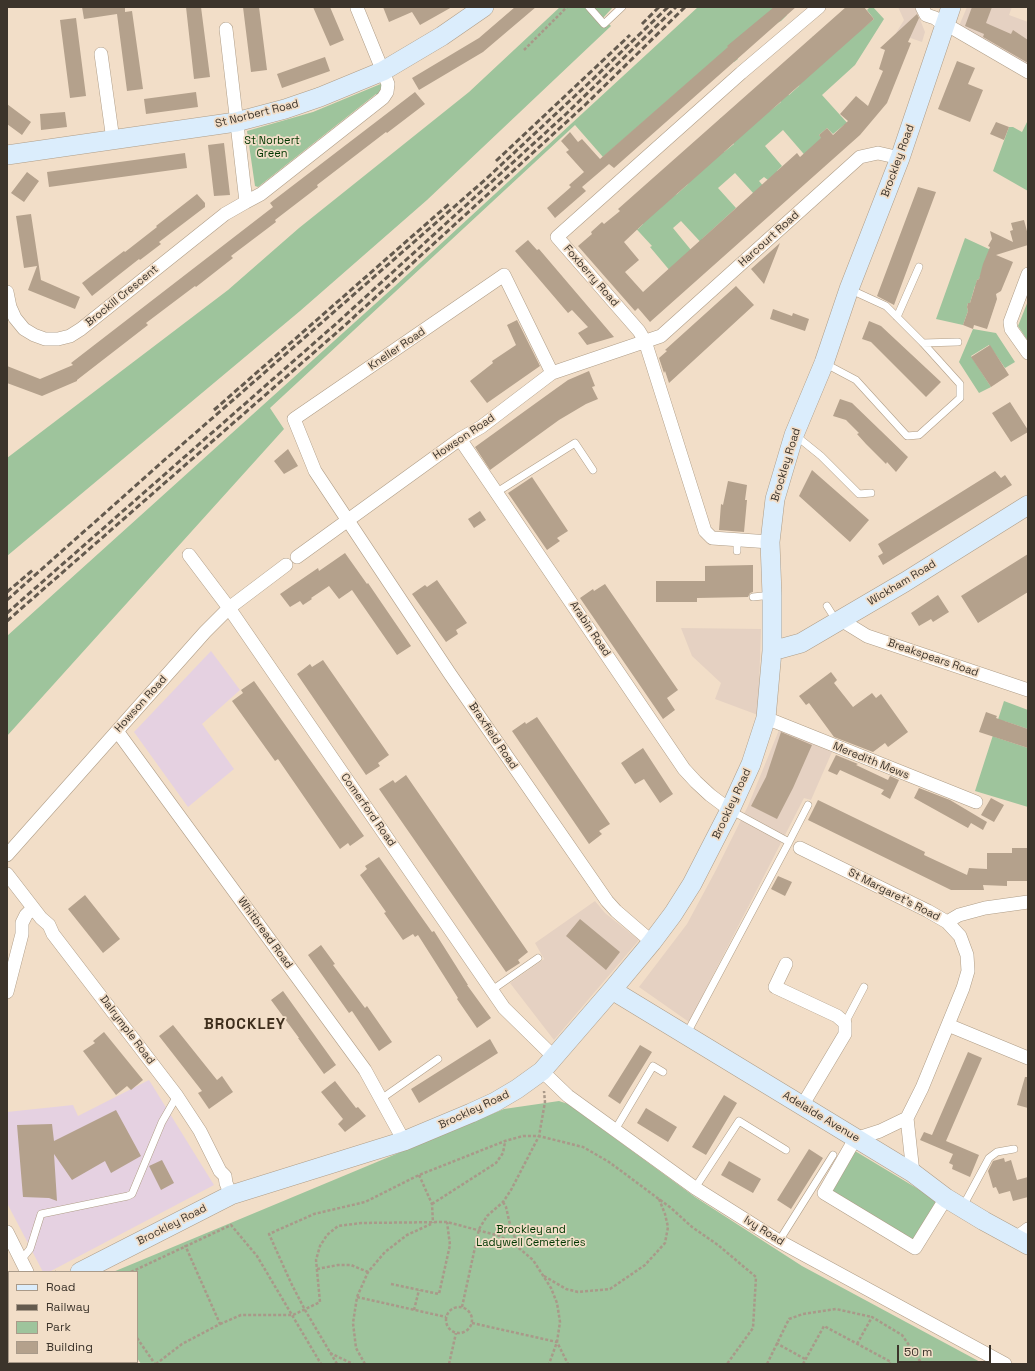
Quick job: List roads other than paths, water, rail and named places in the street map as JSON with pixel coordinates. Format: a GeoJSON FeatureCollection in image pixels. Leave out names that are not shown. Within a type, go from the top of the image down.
{"type":"FeatureCollection","features":[{"type":"Feature","properties":{"kind":"main road","name":"St Norbert Road"},"geometry":{"type":"LineString","coordinates":[[7,155],[236,122],[285,109],[320,97],[383,71],[442,36],[484,7]]}},
{"type":"Feature","properties":{"kind":"main road","name":"Brockley Road"},"geometry":{"type":"LineString","coordinates":[[82,1271],[231,1195],[404,1141],[472,1113],[517,1089],[548,1064],[612,990],[652,942],[692,884],[730,810],[751,764],[766,718],[772,651],[770,542],[775,499],[794,435],[824,363],[849,289],[900,158],[951,7]]}},
{"type":"Feature","properties":{"kind":"main road","name":"Wickham Road"},"geometry":{"type":"LineString","coordinates":[[772,651],[801,643],[835,616],[1028,505]]}},
{"type":"Feature","properties":{"kind":"main road","name":"Adelaide Avenue"},"geometry":{"type":"LineString","coordinates":[[612,990],[913,1173],[954,1203],[984,1221],[1024,1237]]}},
{"type":"Feature","properties":{"kind":"street","name":"Foxberry Road"},"geometry":{"type":"LineString","coordinates":[[770,542],[737,546],[712,538],[705,531],[644,341],[639,331],[556,237],[741,73],[819,7]]}},
{"type":"Feature","properties":{"kind":"street"},"geometry":{"type":"LineString","coordinates":[[922,7],[926,15],[935,18],[944,25],[1028,72]]}},
{"type":"Feature","properties":{"kind":"street"},"geometry":{"type":"LineString","coordinates":[[226,28],[246,202],[261,194],[383,98],[388,92],[388,84],[357,8]]}},
{"type":"Feature","properties":{"kind":"street"},"geometry":{"type":"LineString","coordinates":[[101,54],[113,140]]}},
{"type":"Feature","properties":{"kind":"street","name":"Harcourt Road"},"geometry":{"type":"LineString","coordinates":[[644,341],[652,340],[661,336],[860,157],[878,154],[900,158]]}},
{"type":"Feature","properties":{"kind":"street","name":"Brockill Crescent"},"geometry":{"type":"LineString","coordinates":[[7,292],[10,307],[15,318],[24,329],[45,339],[58,339],[70,336],[81,329],[225,214],[246,202]]}},
{"type":"Feature","properties":{"kind":"street"},"geometry":{"type":"LineString","coordinates":[[1028,274],[1010,322],[1011,329],[1028,353]]}},
{"type":"Feature","properties":{"kind":"street","name":"Kneller Road"},"geometry":{"type":"LineString","coordinates":[[347,520],[314,471],[294,419],[504,275],[552,373]]}},
{"type":"Feature","properties":{"kind":"street","name":"Howson Road"},"geometry":{"type":"LineString","coordinates":[[297,557],[460,439],[481,427],[552,373],[644,341]]}},
{"type":"Feature","properties":{"kind":"street","name":"Arabin Road"},"geometry":{"type":"LineString","coordinates":[[460,439],[684,768],[710,795],[730,810]]}},
{"type":"Feature","properties":{"kind":"street","name":"Braxfield Road"},"geometry":{"type":"LineString","coordinates":[[347,520],[607,901],[616,911],[652,942]]}},
{"type":"Feature","properties":{"kind":"street","name":"Comerford Road"},"geometry":{"type":"LineString","coordinates":[[189,555],[229,608],[504,1008],[548,1064]]}},
{"type":"Feature","properties":{"kind":"street","name":"Howson Road"},"geometry":{"type":"LineString","coordinates":[[7,855],[205,632],[229,608],[286,566]]}},
{"type":"Feature","properties":{"kind":"street","name":"Breakspears Road"},"geometry":{"type":"LineString","coordinates":[[835,616],[867,636],[1028,690]]}},
{"type":"Feature","properties":{"kind":"street","name":"Meredith Mews"},"geometry":{"type":"LineString","coordinates":[[766,718],[976,802]]}},
{"type":"Feature","properties":{"kind":"street","name":"Whitbread Road"},"geometry":{"type":"LineString","coordinates":[[117,731],[365,1070],[404,1141]]}},
{"type":"Feature","properties":{"kind":"street","name":"St Margaret's Road"},"geometry":{"type":"LineString","coordinates":[[794,845],[928,911],[947,922],[960,936],[967,955],[968,971],[963,988],[922,1088],[907,1118]]}},
{"type":"Feature","properties":{"kind":"street","name":"Dalrymple Road"},"geometry":{"type":"LineString","coordinates":[[7,874],[41,918],[49,925],[53,934],[178,1096],[200,1131],[220,1171],[225,1176],[231,1195]]}},
{"type":"Feature","properties":{"kind":"street"},"geometry":{"type":"LineString","coordinates":[[947,922],[959,915],[985,908],[1028,902]]}},
{"type":"Feature","properties":{"kind":"street"},"geometry":{"type":"LineString","coordinates":[[7,992],[22,934],[22,923],[26,915],[33,908]]}},
{"type":"Feature","properties":{"kind":"street"},"geometry":{"type":"LineString","coordinates":[[786,964],[776,987],[837,1016],[845,1024],[845,1034],[802,1106]]}},
{"type":"Feature","properties":{"kind":"street"},"geometry":{"type":"LineString","coordinates":[[948,1025],[1028,1058]]}},
{"type":"Feature","properties":{"kind":"street","name":"Ivy Road"},"geometry":{"type":"LineString","coordinates":[[548,1064],[568,1096],[695,1188],[779,1241],[1005,1364]]}},
{"type":"Feature","properties":{"kind":"street"},"geometry":{"type":"LineString","coordinates":[[913,1173],[907,1118],[880,1131],[855,1139],[824,1193],[915,1248],[954,1203]]}},
{"type":"Feature","properties":{"kind":"street"},"geometry":{"type":"LineString","coordinates":[[7,1232],[26,1271]]}},
{"type":"Feature","properties":{"kind":"lane"},"geometry":{"type":"LineString","coordinates":[[589,7],[604,24],[622,7]]}},
{"type":"Feature","properties":{"kind":"lane"},"geometry":{"type":"LineString","coordinates":[[897,317],[919,266]]}},
{"type":"Feature","properties":{"kind":"lane"},"geometry":{"type":"LineString","coordinates":[[824,363],[856,380],[907,436],[919,435],[960,398],[960,384],[923,343],[886,306],[849,289]]}},
{"type":"Feature","properties":{"kind":"lane"},"geometry":{"type":"LineString","coordinates":[[923,343],[958,342]]}},
{"type":"Feature","properties":{"kind":"lane"},"geometry":{"type":"LineString","coordinates":[[794,435],[821,456],[859,494],[871,493]]}},
{"type":"Feature","properties":{"kind":"lane"},"geometry":{"type":"LineString","coordinates":[[497,492],[575,443],[593,470]]}},
{"type":"Feature","properties":{"kind":"lane"},"geometry":{"type":"LineString","coordinates":[[286,566],[297,557]]}},
{"type":"Feature","properties":{"kind":"lane"},"geometry":{"type":"LineString","coordinates":[[753,597],[772,596]]}},
{"type":"Feature","properties":{"kind":"lane"},"geometry":{"type":"LineString","coordinates":[[686,1035],[794,845],[808,805]]}},
{"type":"Feature","properties":{"kind":"lane"},"geometry":{"type":"LineString","coordinates":[[730,810],[794,845]]}},
{"type":"Feature","properties":{"kind":"lane"},"geometry":{"type":"LineString","coordinates":[[492,990],[538,958]]}},
{"type":"Feature","properties":{"kind":"lane"},"geometry":{"type":"LineString","coordinates":[[845,1024],[864,987]]}},
{"type":"Feature","properties":{"kind":"lane"},"geometry":{"type":"LineString","coordinates":[[381,1099],[438,1059]]}},
{"type":"Feature","properties":{"kind":"lane"},"geometry":{"type":"LineString","coordinates":[[615,1130],[653,1066],[663,1072]]}},
{"type":"Feature","properties":{"kind":"lane"},"geometry":{"type":"LineString","coordinates":[[21,1260],[30,1249],[41,1214],[132,1194],[162,1122],[178,1096]]}},
{"type":"Feature","properties":{"kind":"lane"},"geometry":{"type":"LineString","coordinates":[[695,1188],[739,1121],[786,1150]]}},
{"type":"Feature","properties":{"kind":"lane"},"geometry":{"type":"LineString","coordinates":[[954,1203],[989,1158],[997,1152],[1014,1148]]}},
{"type":"Feature","properties":{"kind":"lane"},"geometry":{"type":"LineString","coordinates":[[779,1241],[833,1155]]}},
{"type":"Feature","properties":{"kind":"railway"},"geometry":{"type":"LineString","coordinates":[[642,24],[659,7]]}},
{"type":"Feature","properties":{"kind":"railway"},"geometry":{"type":"LineString","coordinates":[[7,600],[169,456],[486,179],[668,7]]}},
{"type":"Feature","properties":{"kind":"railway"},"geometry":{"type":"LineString","coordinates":[[7,613],[338,322],[566,114],[676,7]]}},
{"type":"Feature","properties":{"kind":"railway"},"geometry":{"type":"LineString","coordinates":[[7,621],[343,327],[585,105],[685,7]]}},
{"type":"Feature","properties":{"kind":"railway"},"geometry":{"type":"LineString","coordinates":[[496,161],[630,35]]}},
{"type":"Feature","properties":{"kind":"railway"},"geometry":{"type":"LineString","coordinates":[[214,410],[449,204]]}},
{"type":"Feature","properties":{"kind":"railway"},"geometry":{"type":"LineString","coordinates":[[7,592],[34,569]]}},
{"type":"Feature","properties":{"kind":"district","name":"BROCKLEY"},"geometry":{"type":"Point","coordinates":[245,1025]}},
{"type":"Feature","properties":{"kind":"park label","name":"St Norbert Green"},"geometry":{"type":"Point","coordinates":[272,147]}},
{"type":"Feature","properties":{"kind":"park label","name":"Brockley and Ladywell Cemeteries"},"geometry":{"type":"Point","coordinates":[531,1236]}}]}
